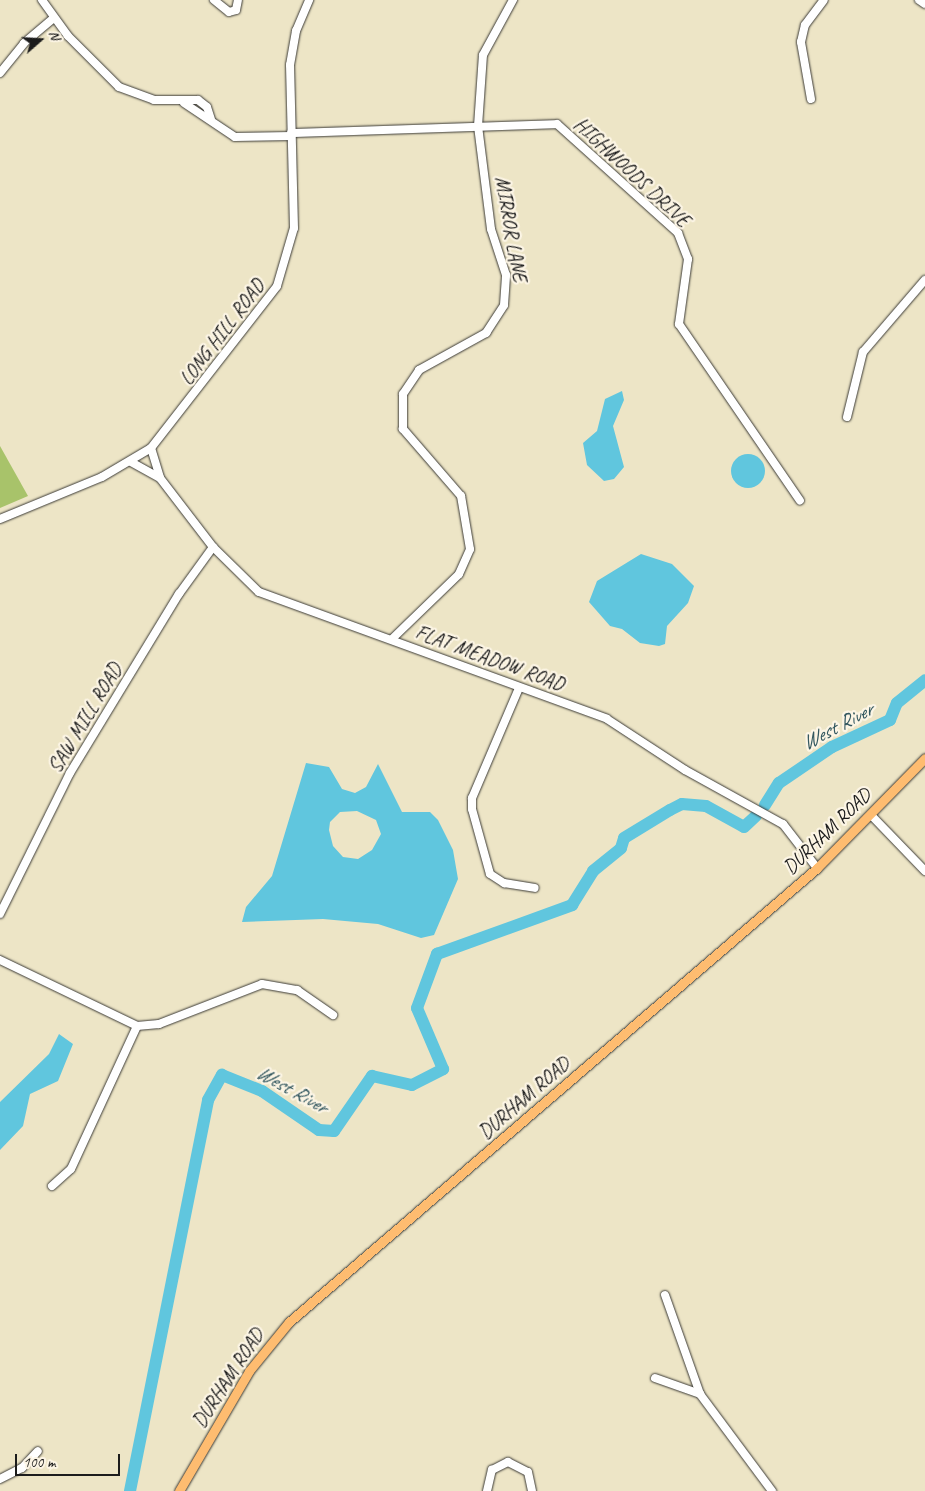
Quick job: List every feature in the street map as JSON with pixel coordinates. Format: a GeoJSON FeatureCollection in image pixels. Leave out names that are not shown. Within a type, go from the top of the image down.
{"type":"FeatureCollection","features":[{"type":"Feature","properties":{"kind":"main road","name":"DURHAM ROAD"},"geometry":{"type":"LineString","coordinates":[[179,1491],[249,1371],[289,1322],[817,868],[925,758]]}},
{"type":"Feature","properties":{"kind":"street"},"geometry":{"type":"LineString","coordinates":[[0,73],[24,43],[54,18],[42,0]]}},
{"type":"Feature","properties":{"kind":"street"},"geometry":{"type":"LineString","coordinates":[[214,0],[229,12],[236,10],[238,0]]}},
{"type":"Feature","properties":{"kind":"street","name":"LONG HILL ROAD"},"geometry":{"type":"LineString","coordinates":[[0,519],[131,462],[151,448],[264,306],[283,275],[294,228],[291,135],[292,46],[309,0]]}},
{"type":"Feature","properties":{"kind":"street","name":"MIRROR LANE"},"geometry":{"type":"LineString","coordinates":[[392,639],[459,574],[470,549],[461,496],[410,440],[402,412],[403,394],[419,370],[486,333],[504,305],[506,275],[491,229],[478,126],[483,55],[513,0]]}},
{"type":"Feature","properties":{"kind":"street"},"geometry":{"type":"LineString","coordinates":[[811,99],[801,42],[805,26],[824,0]]}},
{"type":"Feature","properties":{"kind":"street"},"geometry":{"type":"LineString","coordinates":[[919,0],[925,4]]}},
{"type":"Feature","properties":{"kind":"street","name":"HIGHWOODS DRIVE"},"geometry":{"type":"LineString","coordinates":[[54,18],[119,87],[154,100],[184,103],[211,119],[226,132],[244,139],[478,126],[557,124],[678,234],[688,259],[679,324],[800,501]]}},
{"type":"Feature","properties":{"kind":"street"},"geometry":{"type":"LineString","coordinates":[[847,417],[863,352],[925,280]]}},
{"type":"Feature","properties":{"kind":"street","name":"FLAT MEADOW ROAD"},"geometry":{"type":"LineString","coordinates":[[151,448],[160,478],[213,547],[259,592],[328,620],[392,639],[519,688],[607,719],[684,770],[783,824],[817,868]]}},
{"type":"Feature","properties":{"kind":"street","name":"FLAT MEADOW ROAD"},"geometry":{"type":"LineString","coordinates":[[131,462],[160,478]]}},
{"type":"Feature","properties":{"kind":"street","name":"SAW MILL ROAD"},"geometry":{"type":"LineString","coordinates":[[0,914],[70,773],[179,594],[213,547]]}},
{"type":"Feature","properties":{"kind":"street"},"geometry":{"type":"LineString","coordinates":[[519,688],[472,798],[472,809],[490,874],[504,883],[535,888]]}},
{"type":"Feature","properties":{"kind":"street"},"geometry":{"type":"LineString","coordinates":[[871,815],[925,871]]}},
{"type":"Feature","properties":{"kind":"street"},"geometry":{"type":"LineString","coordinates":[[0,960],[137,1026],[159,1024],[262,984],[297,990],[333,1015]]}},
{"type":"Feature","properties":{"kind":"street"},"geometry":{"type":"LineString","coordinates":[[52,1186],[71,1169],[137,1026]]}},
{"type":"Feature","properties":{"kind":"street"},"geometry":{"type":"LineString","coordinates":[[665,1296],[700,1394],[772,1491]]}},
{"type":"Feature","properties":{"kind":"street"},"geometry":{"type":"LineString","coordinates":[[655,1378],[700,1394]]}},
{"type":"Feature","properties":{"kind":"street"},"geometry":{"type":"LineString","coordinates":[[0,1479],[22,1468],[38,1451]]}},
{"type":"Feature","properties":{"kind":"street"},"geometry":{"type":"LineString","coordinates":[[487,1491],[492,1470],[508,1462],[528,1472],[532,1491]]}},
{"type":"Feature","properties":{"kind":"green space"},"geometry":{"type":"Polygon","coordinates":[[[0,446],[28,496],[0,508],[0,446]]]}},
{"type":"Feature","properties":{"kind":"water"},"geometry":{"type":"Polygon","coordinates":[[[622,391],[624,400],[613,426],[624,467],[614,479],[604,481],[587,465],[583,443],[597,431],[605,399],[622,391]]]}},
{"type":"Feature","properties":{"kind":"water"},"geometry":{"type":"Polygon","coordinates":[[[748,454],[755,455],[760,459],[764,464],[764,478],[760,483],[755,487],[748,488],[741,487],[736,483],[732,478],[731,471],[732,464],[736,459],[741,455],[748,454]]]}},
{"type":"Feature","properties":{"kind":"water"},"geometry":{"type":"Polygon","coordinates":[[[641,554],[672,564],[694,586],[688,603],[667,626],[665,644],[659,646],[640,643],[622,629],[610,626],[589,602],[597,581],[641,554]]]}},
{"type":"Feature","properties":{"kind":"water"},"geometry":{"type":"Polygon","coordinates":[[[306,763],[329,767],[342,789],[355,793],[366,787],[378,764],[402,812],[430,812],[438,820],[453,850],[458,879],[434,935],[421,938],[378,924],[323,919],[242,922],[246,907],[272,876],[306,763]],[[357,811],[340,812],[330,822],[329,830],[333,846],[343,857],[358,859],[372,850],[381,834],[376,820],[357,811]]]}},
{"type":"Feature","properties":{"kind":"water"},"geometry":{"type":"Polygon","coordinates":[[[59,1034],[73,1044],[58,1081],[30,1094],[23,1126],[0,1150],[0,1102],[49,1054],[59,1034]]]}},
{"type":"Feature","properties":{"kind":"waterway","name":"West River"},"geometry":{"type":"LineString","coordinates":[[765,805],[779,783],[832,747],[890,720],[897,703],[925,680]]}},
{"type":"Feature","properties":{"kind":"waterway","name":"West River"},"geometry":{"type":"LineString","coordinates":[[130,1491],[208,1100],[222,1075],[262,1091],[319,1130],[334,1131],[372,1076],[412,1085],[443,1069],[417,1008],[437,954],[572,905],[593,871],[621,848],[624,838],[682,804],[706,806],[744,827],[756,816]]}}]}
